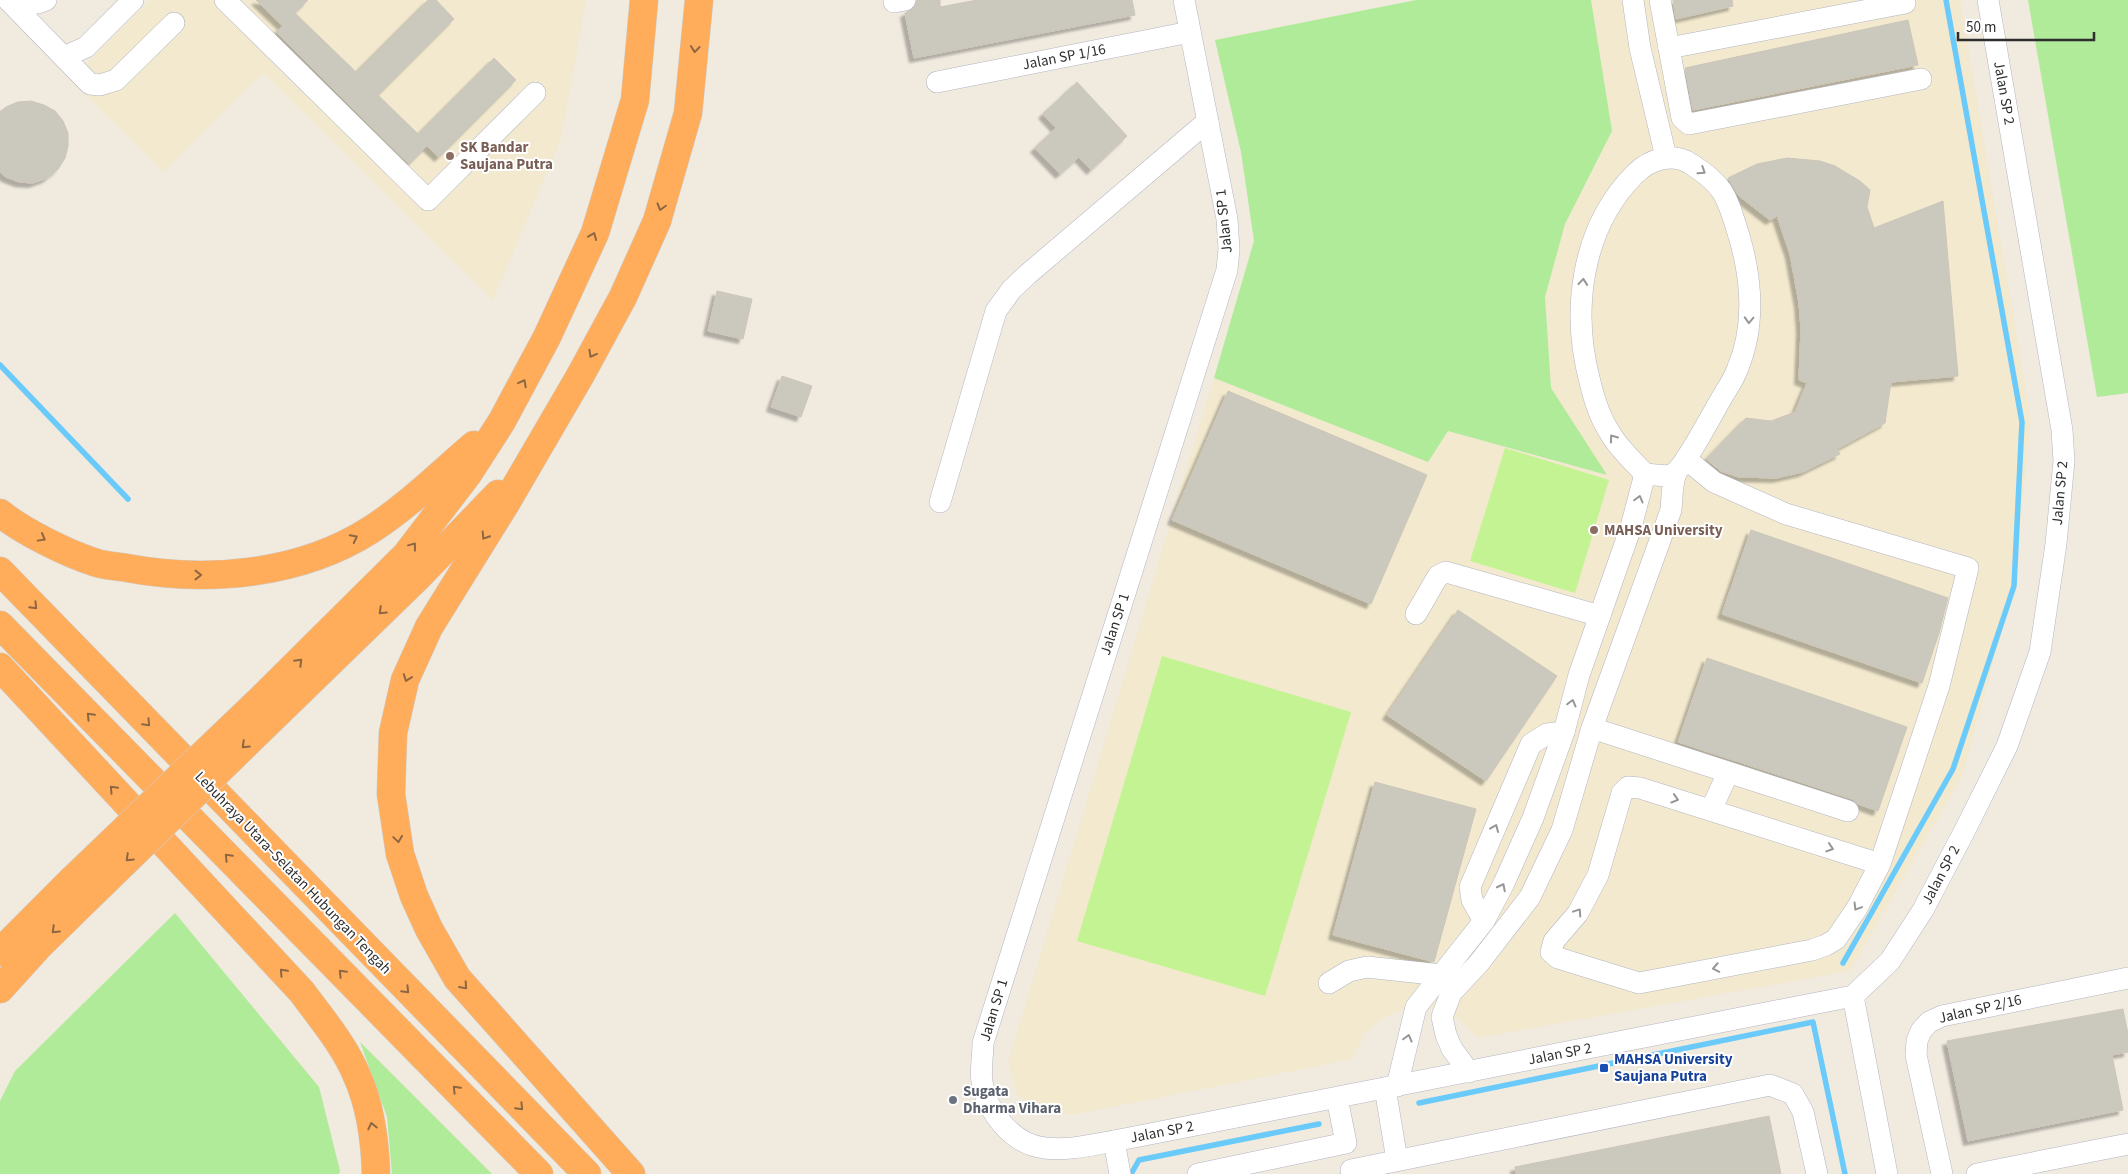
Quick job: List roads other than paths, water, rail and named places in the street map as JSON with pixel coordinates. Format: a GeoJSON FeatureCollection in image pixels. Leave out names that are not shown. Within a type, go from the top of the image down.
{"type":"FeatureCollection","features":[{"type":"Feature","properties":{"kind":"highway"},"geometry":{"type":"LineString","coordinates":[[272,704],[406,555],[468,474],[502,421],[547,337],[595,233],[635,100],[644,0]]}},
{"type":"Feature","properties":{"kind":"highway"},"geometry":{"type":"LineString","coordinates":[[631,1174],[457,978],[429,930],[414,896],[400,854],[392,794],[393,733],[405,680],[429,627],[506,503],[580,376],[623,297],[657,221],[688,113],[699,0]]}},
{"type":"Feature","properties":{"kind":"highway"},"geometry":{"type":"LineString","coordinates":[[0,513],[46,540],[94,562],[143,571],[195,575],[240,573],[282,567],[330,551],[371,530],[421,494],[502,421]]}},
{"type":"Feature","properties":{"kind":"highway"},"geometry":{"type":"LineString","coordinates":[[0,952],[81,888],[272,704],[419,576],[527,464]]}},
{"type":"Feature","properties":{"kind":"highway","name":"Lebuhraya Utara–Selatan Hubungan Tengah"},"geometry":{"type":"LineString","coordinates":[[0,571],[586,1174]]}},
{"type":"Feature","properties":{"kind":"highway"},"geometry":{"type":"LineString","coordinates":[[0,625],[539,1174]]}},
{"type":"Feature","properties":{"kind":"highway"},"geometry":{"type":"LineString","coordinates":[[0,667],[302,992],[333,1035],[357,1074],[367,1102],[374,1140],[376,1174]]}},
{"type":"Feature","properties":{"kind":"highway"},"geometry":{"type":"LineString","coordinates":[[0,989],[38,947],[81,888]]}},
{"type":"Feature","properties":{"kind":"street"},"geometry":{"type":"LineString","coordinates":[[8,0],[90,84],[100,85],[116,80],[174,22]]}},
{"type":"Feature","properties":{"kind":"street"},"geometry":{"type":"LineString","coordinates":[[13,0],[23,4],[38,3],[46,0]]}},
{"type":"Feature","properties":{"kind":"street"},"geometry":{"type":"LineString","coordinates":[[64,57],[86,47],[133,0]]}},
{"type":"Feature","properties":{"kind":"street"},"geometry":{"type":"LineString","coordinates":[[225,0],[428,200],[535,93]]}},
{"type":"Feature","properties":{"kind":"street","name":"Jalan SP 1"},"geometry":{"type":"LineString","coordinates":[[1114,1141],[1070,1149],[1042,1148],[1017,1138],[1000,1122],[988,1103],[982,1081],[983,1043],[1227,270],[1229,249],[1226,219],[1184,0]]}},
{"type":"Feature","properties":{"kind":"street"},"geometry":{"type":"LineString","coordinates":[[1633,0],[1640,48],[1666,157]]}},
{"type":"Feature","properties":{"kind":"street"},"geometry":{"type":"LineString","coordinates":[[1660,0],[1682,118],[1689,124],[1921,79]]}},
{"type":"Feature","properties":{"kind":"street","name":"Jalan SP 2"},"geometry":{"type":"LineString","coordinates":[[1114,1141],[1853,996],[1890,961],[1923,910],[2006,746],[2040,652],[2056,544],[2064,461],[2062,430],[1988,0]]}},
{"type":"Feature","properties":{"kind":"street"},"geometry":{"type":"LineString","coordinates":[[1669,48],[1905,3]]}},
{"type":"Feature","properties":{"kind":"street","name":"Jalan SP 1/16"},"geometry":{"type":"LineString","coordinates":[[937,82],[1190,32]]}},
{"type":"Feature","properties":{"kind":"street"},"geometry":{"type":"LineString","coordinates":[[940,502],[996,311],[1012,289],[1028,274],[1208,121]]}},
{"type":"Feature","properties":{"kind":"street"},"geometry":{"type":"LineString","coordinates":[[1469,1072],[1452,1048],[1446,1035],[1442,1017],[1451,993],[1479,963],[1530,897],[1562,830],[1592,728],[1671,510],[1681,466],[1737,371],[1748,333],[1750,287],[1744,254],[1724,192],[1710,176],[1684,159],[1666,157],[1642,167],[1613,201],[1593,240],[1584,274],[1582,303],[1583,355],[1593,397],[1609,432],[1624,453],[1645,474],[1666,476],[1681,466]]}},
{"type":"Feature","properties":{"kind":"street"},"geometry":{"type":"LineString","coordinates":[[1681,466],[1786,514],[1968,568],[1939,686],[1880,864],[1857,908],[1836,939],[1812,950],[1639,983],[1558,958],[1551,952],[1554,941],[1578,913],[1598,875],[1622,793],[1628,788],[1640,788],[1880,864]]}},
{"type":"Feature","properties":{"kind":"street"},"geometry":{"type":"LineString","coordinates":[[1397,1160],[1391,1087],[1416,1008],[1484,921],[1504,883],[1533,818],[1564,732],[1579,675],[1631,527],[1645,474]]}},
{"type":"Feature","properties":{"kind":"street"},"geometry":{"type":"LineString","coordinates":[[1416,614],[1438,576],[1446,572],[1600,616]]}},
{"type":"Feature","properties":{"kind":"street"},"geometry":{"type":"LineString","coordinates":[[1592,728],[1848,811]]}},
{"type":"Feature","properties":{"kind":"street"},"geometry":{"type":"LineString","coordinates":[[1484,921],[1472,900],[1470,887],[1531,744],[1547,734],[1564,732]]}},
{"type":"Feature","properties":{"kind":"street"},"geometry":{"type":"LineString","coordinates":[[1711,810],[1728,773]]}},
{"type":"Feature","properties":{"kind":"street"},"geometry":{"type":"LineString","coordinates":[[1330,983],[1349,971],[1367,967],[1442,975]]}},
{"type":"Feature","properties":{"kind":"street","name":"Jalan SP 2/16"},"geometry":{"type":"LineString","coordinates":[[1942,1174],[1916,1055],[1917,1041],[1921,1031],[1929,1022],[1956,1012],[2128,978]]}},
{"type":"Feature","properties":{"kind":"street"},"geometry":{"type":"LineString","coordinates":[[1853,996],[1887,1174]]}},
{"type":"Feature","properties":{"kind":"street"},"geometry":{"type":"LineString","coordinates":[[1338,1098],[1352,1172],[1397,1160],[1770,1084],[1793,1094],[1803,1112],[1817,1174]]}},
{"type":"Feature","properties":{"kind":"street"},"geometry":{"type":"LineString","coordinates":[[1114,1141],[1120,1174]]}},
{"type":"Feature","properties":{"kind":"street"},"geometry":{"type":"LineString","coordinates":[[1198,1174],[1256,1168],[1346,1143]]}},
{"type":"Feature","properties":{"kind":"street"},"geometry":{"type":"LineString","coordinates":[[1977,1174],[2128,1144]]}},
{"type":"Feature","properties":{"kind":"waterway"},"geometry":{"type":"LineString","coordinates":[[1843,963],[1953,769],[2014,586],[2022,422],[1946,0]]}},
{"type":"Feature","properties":{"kind":"waterway"},"geometry":{"type":"LineString","coordinates":[[0,365],[128,499]]}},
{"type":"Feature","properties":{"kind":"waterway"},"geometry":{"type":"LineString","coordinates":[[1419,1103],[1813,1022],[1845,1174]]}},
{"type":"Feature","properties":{"kind":"waterway"},"geometry":{"type":"LineString","coordinates":[[1131,1174],[1139,1160],[1319,1124]]}},
{"type":"Feature","properties":{"kind":"place","name":"SK Bandar Saujana Putra"},"geometry":{"type":"Point","coordinates":[450,156]}},
{"type":"Feature","properties":{"kind":"place","name":"MAHSA University"},"geometry":{"type":"Point","coordinates":[1594,530]}},
{"type":"Feature","properties":{"kind":"place","name":"MAHSA University Saujana Putra"},"geometry":{"type":"Point","coordinates":[1604,1068]}},
{"type":"Feature","properties":{"kind":"place","name":"Sugata Dharma Vihara"},"geometry":{"type":"Point","coordinates":[953,1100]}}]}
